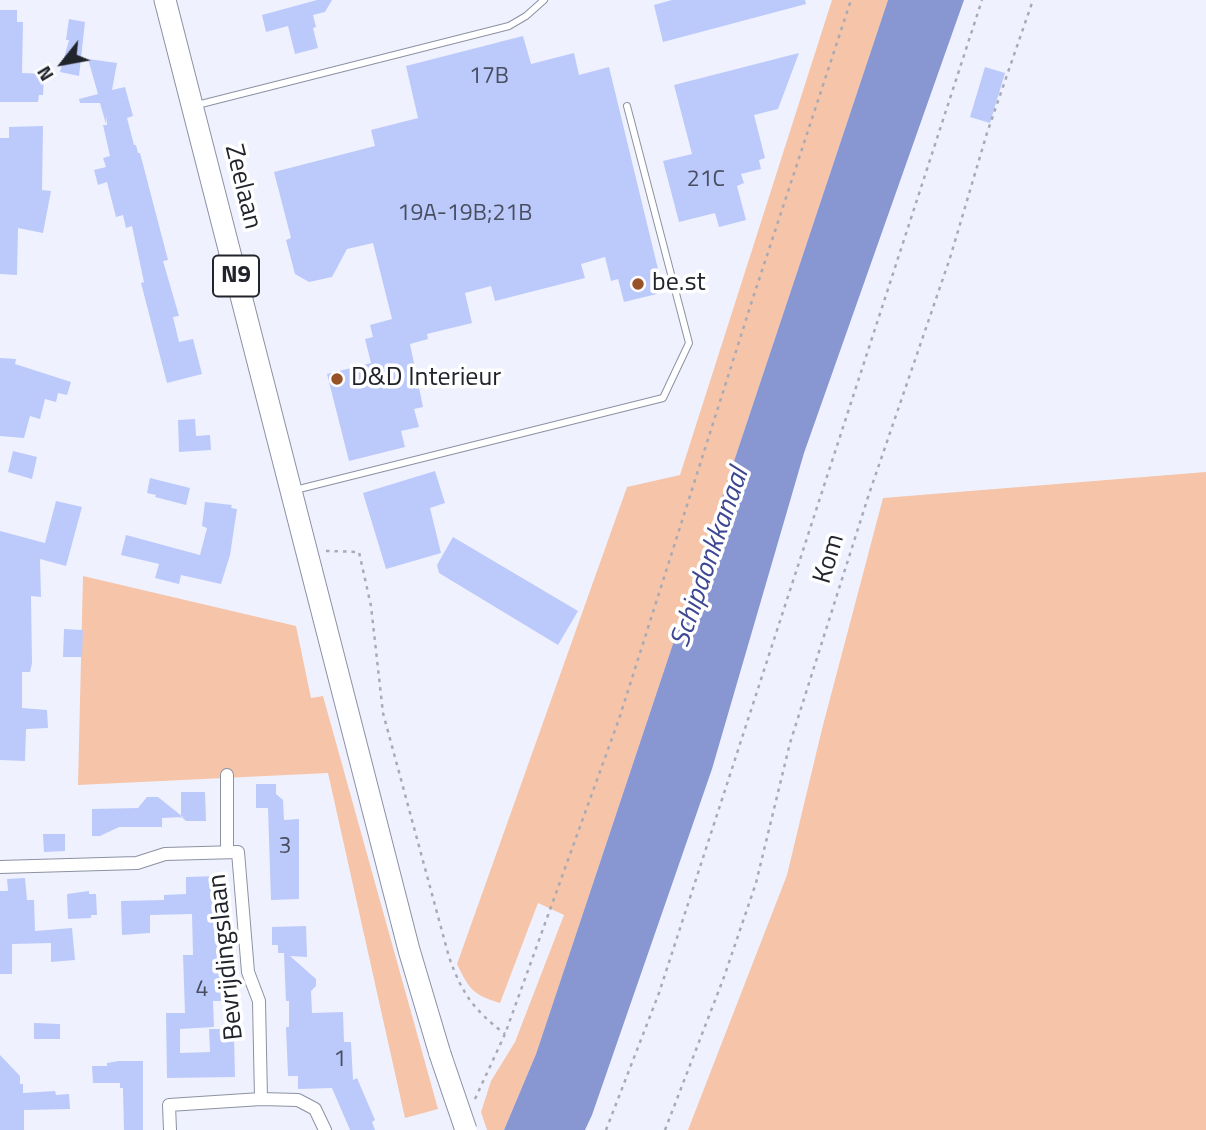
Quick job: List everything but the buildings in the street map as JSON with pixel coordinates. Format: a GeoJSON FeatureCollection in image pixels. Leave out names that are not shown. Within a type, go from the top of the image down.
{"type":"FeatureCollection","features":[{"type":"Feature","properties":{"kind":"main road","name":"Zeelaan"},"geometry":{"type":"LineString","coordinates":[[165,0],[306,551]]}},
{"type":"Feature","properties":{"kind":"main road","name":"N9"},"geometry":{"type":"LineString","coordinates":[[306,551],[409,950],[466,1130]]}},
{"type":"Feature","properties":{"kind":"street","name":"Bevrijdingslaan"},"geometry":{"type":"LineString","coordinates":[[227,775],[233,852],[248,972],[259,1001],[261,1099]]}},
{"type":"Feature","properties":{"kind":"street"},"geometry":{"type":"LineString","coordinates":[[0,867],[136,863],[165,854],[233,852]]}},
{"type":"Feature","properties":{"kind":"street"},"geometry":{"type":"LineString","coordinates":[[170,1130],[169,1105],[261,1099],[298,1100],[315,1109],[325,1130]]}},
{"type":"Feature","properties":{"kind":"lane"},"geometry":{"type":"LineString","coordinates":[[192,107],[509,26],[526,16],[544,0]]}},
{"type":"Feature","properties":{"kind":"lane"},"geometry":{"type":"LineString","coordinates":[[291,491],[663,398],[689,343],[627,106]]}},
{"type":"Feature","properties":{"kind":"path"},"geometry":{"type":"LineString","coordinates":[[472,1106],[505,1034],[619,719],[851,0]]}},
{"type":"Feature","properties":{"kind":"path"},"geometry":{"type":"LineString","coordinates":[[606,1130],[659,993],[982,0]]}},
{"type":"Feature","properties":{"kind":"path","name":"Kom"},"geometry":{"type":"LineString","coordinates":[[665,1130],[724,977],[756,883],[794,731],[869,494],[950,258],[987,133],[1033,0]]}},
{"type":"Feature","properties":{"kind":"path"},"geometry":{"type":"LineString","coordinates":[[306,551],[359,552],[372,606],[383,712],[449,957],[458,981],[480,1014],[505,1034]]}},
{"type":"Feature","properties":{"kind":"shaded area"},"geometry":{"type":"Polygon","coordinates":[[[832,0],[888,0],[536,1054],[504,1130],[487,1130],[481,1112],[491,1081],[515,1042],[564,915],[538,903],[500,1003],[473,990],[457,964],[627,487],[680,475],[832,0]]]}},
{"type":"Feature","properties":{"kind":"shaded area"},"geometry":{"type":"Polygon","coordinates":[[[1206,472],[1206,1130],[688,1130],[787,875],[822,729],[883,498],[1206,472]]]}},
{"type":"Feature","properties":{"kind":"shaded area"},"geometry":{"type":"Polygon","coordinates":[[[83,576],[296,626],[311,698],[323,696],[438,1109],[405,1118],[328,773],[78,785],[83,576]]]}},
{"type":"Feature","properties":{"kind":"water","name":"Schipdonkkanaal"},"geometry":{"type":"Polygon","coordinates":[[[888,0],[964,0],[804,453],[712,769],[585,1130],[504,1130],[536,1054],[888,0]]]}},
{"type":"Feature","properties":{"kind":"place","name":"be.st"},"geometry":{"type":"Point","coordinates":[638,284]}},
{"type":"Feature","properties":{"kind":"place","name":"D&D Interieur"},"geometry":{"type":"Point","coordinates":[337,379]}}]}
